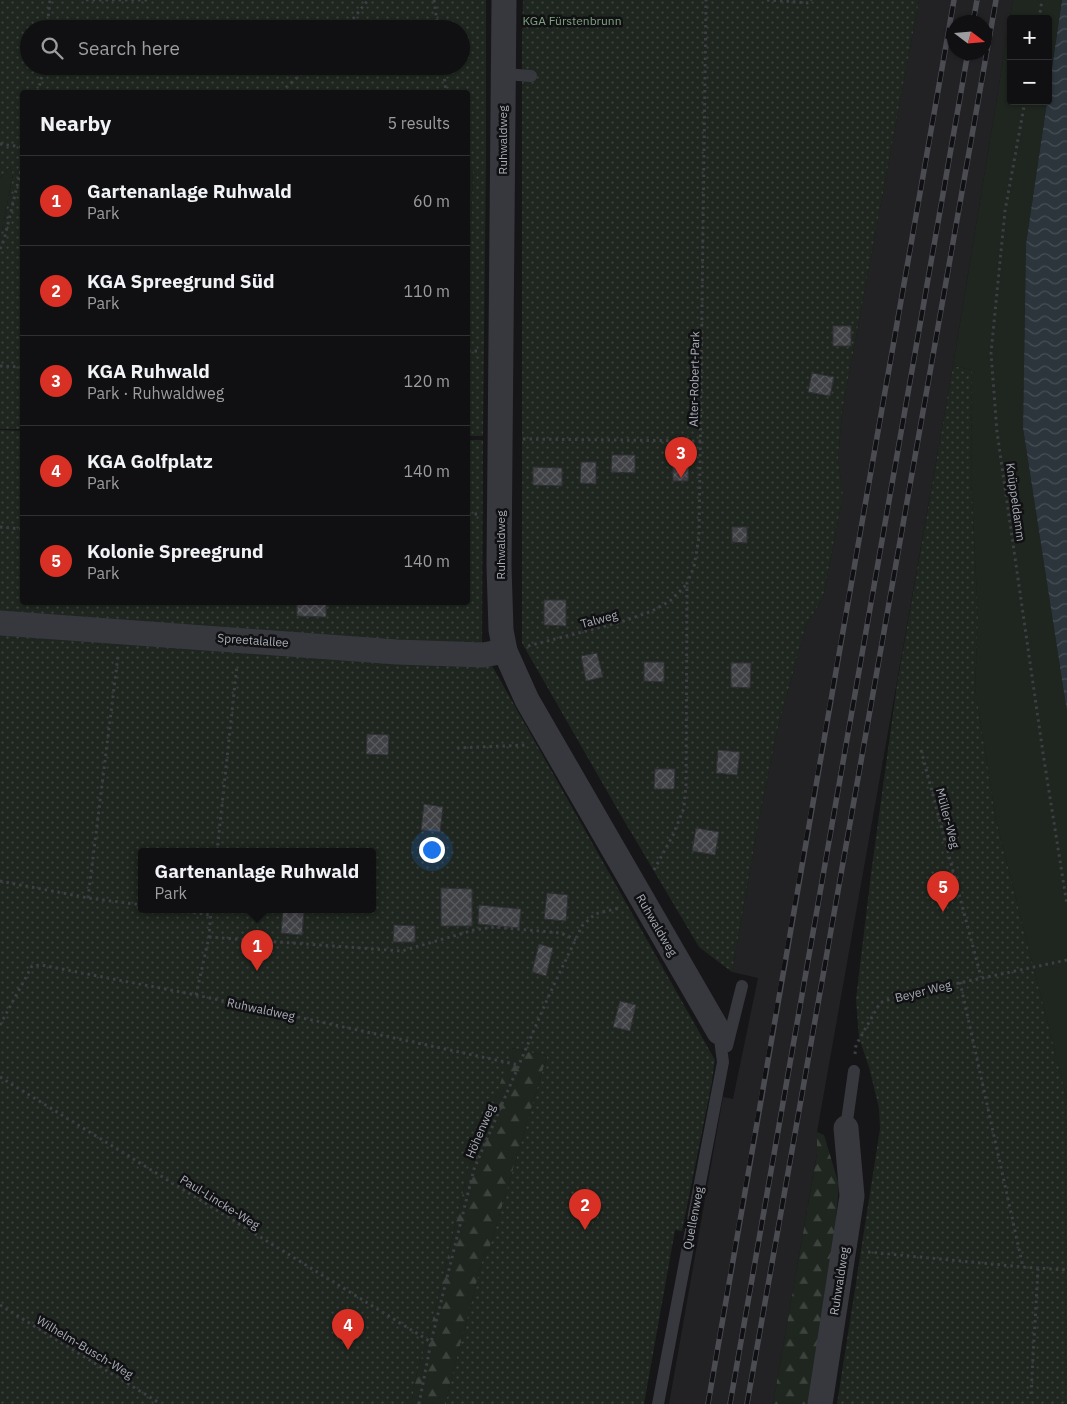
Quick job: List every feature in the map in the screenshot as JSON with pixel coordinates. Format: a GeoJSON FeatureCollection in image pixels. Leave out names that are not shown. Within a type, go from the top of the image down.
{"type":"FeatureCollection","features":[{"type":"Feature","properties":{"kind":"street","name":"Ruhwaldweg"},"geometry":{"type":"LineString","coordinates":[[504,0],[500,593],[501,630],[505,651],[526,700],[550,739],[633,901],[719,1032]]}},
{"type":"Feature","properties":{"kind":"street","name":"Spreetalallee"},"geometry":{"type":"LineString","coordinates":[[0,622],[397,652],[483,655],[505,651]]}},
{"type":"Feature","properties":{"kind":"street","name":"Ruhwaldweg"},"geometry":{"type":"LineString","coordinates":[[820,1404],[852,1196],[846,1128]]}},
{"type":"Feature","properties":{"kind":"lane"},"geometry":{"type":"LineString","coordinates":[[503,74],[531,76]]}},
{"type":"Feature","properties":{"kind":"lane"},"geometry":{"type":"LineString","coordinates":[[723,1062],[742,986]]}},
{"type":"Feature","properties":{"kind":"lane","name":"Quellenweg"},"geometry":{"type":"LineString","coordinates":[[658,1404],[723,1062],[719,1032]]}},
{"type":"Feature","properties":{"kind":"lane"},"geometry":{"type":"LineString","coordinates":[[846,1128],[854,1071]]}},
{"type":"Feature","properties":{"kind":"path"},"geometry":{"type":"LineString","coordinates":[[48,20],[50,0]]}},
{"type":"Feature","properties":{"kind":"path"},"geometry":{"type":"LineString","coordinates":[[86,0],[150,0]]}},
{"type":"Feature","properties":{"kind":"path"},"geometry":{"type":"LineString","coordinates":[[352,20],[368,0]]}},
{"type":"Feature","properties":{"kind":"path"},"geometry":{"type":"LineString","coordinates":[[434,0],[437,20]]}},
{"type":"Feature","properties":{"kind":"path","name":"Alter-Robert-Park"},"geometry":{"type":"LineString","coordinates":[[633,901],[673,835],[684,808],[686,785],[688,583],[694,567],[699,537],[702,440],[706,0]]}},
{"type":"Feature","properties":{"kind":"path"},"geometry":{"type":"LineString","coordinates":[[768,0],[810,3],[811,0]]}},
{"type":"Feature","properties":{"kind":"path"},"geometry":{"type":"LineString","coordinates":[[1040,15],[1042,0]]}},
{"type":"Feature","properties":{"kind":"path"},"geometry":{"type":"LineString","coordinates":[[38,90],[42,75]]}},
{"type":"Feature","properties":{"kind":"path"},"geometry":{"type":"LineString","coordinates":[[283,90],[300,75]]}},
{"type":"Feature","properties":{"kind":"path"},"geometry":{"type":"LineString","coordinates":[[444,75],[446,90]]}},
{"type":"Feature","properties":{"kind":"path","name":"Knüppeldamm"},"geometry":{"type":"LineString","coordinates":[[1024,105],[1005,211],[991,353],[997,432],[1067,905]]}},
{"type":"Feature","properties":{"kind":"path"},"geometry":{"type":"LineString","coordinates":[[0,144],[20,147]]}},
{"type":"Feature","properties":{"kind":"path"},"geometry":{"type":"LineString","coordinates":[[0,249],[20,176]]}},
{"type":"Feature","properties":{"kind":"path"},"geometry":{"type":"LineString","coordinates":[[0,366],[20,367]]}},
{"type":"Feature","properties":{"kind":"path"},"geometry":{"type":"LineString","coordinates":[[500,439],[702,440]]}},
{"type":"Feature","properties":{"kind":"path"},"geometry":{"type":"LineString","coordinates":[[0,527],[20,529]]}},
{"type":"Feature","properties":{"kind":"path","name":"Talweg"},"geometry":{"type":"LineString","coordinates":[[505,651],[585,632],[644,614],[670,601],[688,583]]}},
{"type":"Feature","properties":{"kind":"path"},"geometry":{"type":"LineString","coordinates":[[88,898],[121,631]]}},
{"type":"Feature","properties":{"kind":"path"},"geometry":{"type":"LineString","coordinates":[[218,848],[240,639]]}},
{"type":"Feature","properties":{"kind":"path"},"geometry":{"type":"LineString","coordinates":[[457,748],[541,745],[550,739]]}},
{"type":"Feature","properties":{"kind":"path","name":"Müller-Weg"},"geometry":{"type":"LineString","coordinates":[[921,750],[981,977]]}},
{"type":"Feature","properties":{"kind":"path"},"geometry":{"type":"LineString","coordinates":[[0,881],[88,898],[138,904]]}},
{"type":"Feature","properties":{"kind":"path","name":"Höhenweg"},"geometry":{"type":"LineString","coordinates":[[419,1404],[431,1342],[474,1169],[518,1065],[582,926],[595,914],[633,901]]}},
{"type":"Feature","properties":{"kind":"path"},"geometry":{"type":"LineString","coordinates":[[196,913],[211,915],[210,937],[196,995]]}},
{"type":"Feature","properties":{"kind":"path"},"geometry":{"type":"LineString","coordinates":[[210,937],[402,951],[474,930],[494,927],[561,934],[576,940]]}},
{"type":"Feature","properties":{"kind":"path","name":"Beyer Weg"},"geometry":{"type":"LineString","coordinates":[[854,1071],[856,1046],[880,1003],[898,996],[1067,960]]}},
{"type":"Feature","properties":{"kind":"path","name":"Ruhwaldweg"},"geometry":{"type":"LineString","coordinates":[[0,1025],[32,966],[41,965],[196,995],[518,1065]]}},
{"type":"Feature","properties":{"kind":"path"},"geometry":{"type":"LineString","coordinates":[[960,982],[1023,1267]]}},
{"type":"Feature","properties":{"kind":"path","name":"Paul-Lincke-Weg"},"geometry":{"type":"LineString","coordinates":[[0,1077],[431,1342]]}},
{"type":"Feature","properties":{"kind":"path"},"geometry":{"type":"LineString","coordinates":[[872,1252],[1038,1269],[1067,1270]]}},
{"type":"Feature","properties":{"kind":"path"},"geometry":{"type":"LineString","coordinates":[[1031,1394],[1038,1269]]}},
{"type":"Feature","properties":{"kind":"path","name":"Wilhelm-Busch-Weg"},"geometry":{"type":"LineString","coordinates":[[0,1305],[162,1404]]}},
{"type":"Feature","properties":{"kind":"shaded area"},"geometry":{"type":"Polygon","coordinates":[[[919,0],[1013,0],[1011,15],[1007,15],[1007,37],[953,366],[817,1132],[817,1153],[773,1404],[669,1404],[723,1097],[733,1099],[758,978],[732,972],[760,814],[777,731],[806,625],[823,598],[843,495],[838,460],[842,412],[919,0]]]}},
{"type":"Feature","properties":{"kind":"green space"},"geometry":{"type":"Polygon","coordinates":[[[0,0],[486,0],[483,436],[470,436],[470,251],[473,172],[470,170],[470,90],[20,90],[20,429],[0,429],[0,230],[2,230],[13,175],[10,166],[0,178],[0,0]]]}},
{"type":"Feature","properties":{"kind":"green space","name":"KGA Fürstenbrunn"},"geometry":{"type":"Polygon","coordinates":[[[523,0],[919,0],[842,412],[838,460],[843,495],[823,598],[806,625],[777,731],[732,972],[699,947],[522,643],[523,0]]]}},
{"type":"Feature","properties":{"kind":"green space"},"geometry":{"type":"Polygon","coordinates":[[[1013,0],[1062,0],[1052,66],[1052,15],[1011,15],[1013,0]]]}},
{"type":"Feature","properties":{"kind":"green space"},"geometry":{"type":"Polygon","coordinates":[[[1007,37],[1007,105],[1046,105],[1026,244],[1023,428],[1067,712],[1067,1099],[996,820],[975,688],[978,619],[971,476],[972,370],[953,366],[1007,37]]]}},
{"type":"Feature","properties":{"kind":"green space"},"geometry":{"type":"Polygon","coordinates":[[[10,166],[13,174],[2,230],[0,230],[0,178],[10,166]]]}},
{"type":"Feature","properties":{"kind":"green space"},"geometry":{"type":"Polygon","coordinates":[[[470,170],[473,172],[470,251],[470,170]]]}},
{"type":"Feature","properties":{"kind":"green space"},"geometry":{"type":"Polygon","coordinates":[[[953,366],[972,370],[971,476],[978,619],[975,688],[996,820],[1067,1099],[1067,1404],[837,1404],[880,1129],[879,1108],[869,1067],[859,1038],[856,999],[897,684],[953,366]]]}},
{"type":"Feature","properties":{"kind":"green space"},"geometry":{"type":"Polygon","coordinates":[[[0,430],[20,431],[20,605],[470,605],[470,440],[483,440],[482,648],[715,1060],[682,1231],[675,1230],[644,1404],[446,1404],[484,1254],[489,1250],[547,1056],[512,1048],[490,1114],[469,1166],[435,1311],[417,1373],[411,1404],[0,1404],[0,430]]]}},
{"type":"Feature","properties":{"kind":"green space"},"geometry":{"type":"Polygon","coordinates":[[[511,1048],[547,1056],[489,1250],[484,1254],[446,1404],[411,1404],[417,1373],[435,1311],[469,1166],[490,1114],[511,1048]]]}},
{"type":"Feature","properties":{"kind":"green space"},"geometry":{"type":"Polygon","coordinates":[[[817,1132],[824,1135],[839,1185],[833,1252],[810,1404],[773,1404],[817,1154],[817,1132]]]}},
{"type":"Feature","properties":{"kind":"water"},"geometry":{"type":"Polygon","coordinates":[[[1062,0],[1067,0],[1067,712],[1023,428],[1026,244],[1047,105],[1052,105],[1052,68],[1062,0]]]}},
{"type":"Feature","properties":{"kind":"building"},"geometry":{"type":"Polygon","coordinates":[[[833,326],[851,326],[851,346],[833,346],[833,326]]]}},
{"type":"Feature","properties":{"kind":"building"},"geometry":{"type":"Polygon","coordinates":[[[812,373],[834,377],[830,396],[808,392],[812,373]]]}},
{"type":"Feature","properties":{"kind":"building"},"geometry":{"type":"Polygon","coordinates":[[[612,455],[635,455],[635,473],[611,472],[612,455]]]}},
{"type":"Feature","properties":{"kind":"building"},"geometry":{"type":"Polygon","coordinates":[[[673,461],[689,461],[688,481],[673,481],[673,461]]]}},
{"type":"Feature","properties":{"kind":"building"},"geometry":{"type":"Polygon","coordinates":[[[581,462],[596,462],[596,484],[580,483],[581,462]]]}},
{"type":"Feature","properties":{"kind":"building"},"geometry":{"type":"Polygon","coordinates":[[[533,467],[562,468],[562,486],[533,485],[533,467]]]}},
{"type":"Feature","properties":{"kind":"building"},"geometry":{"type":"Polygon","coordinates":[[[732,527],[747,527],[747,543],[732,542],[732,527]]]}},
{"type":"Feature","properties":{"kind":"building"},"geometry":{"type":"Polygon","coordinates":[[[544,600],[566,600],[566,626],[544,625],[544,600]]]}},
{"type":"Feature","properties":{"kind":"building"},"geometry":{"type":"Polygon","coordinates":[[[297,605],[326,605],[326,617],[297,616],[297,605]]]}},
{"type":"Feature","properties":{"kind":"building"},"geometry":{"type":"Polygon","coordinates":[[[597,653],[603,677],[586,681],[581,656],[597,653]]]}},
{"type":"Feature","properties":{"kind":"building"},"geometry":{"type":"Polygon","coordinates":[[[644,662],[664,662],[664,682],[644,681],[644,662]]]}},
{"type":"Feature","properties":{"kind":"building"},"geometry":{"type":"Polygon","coordinates":[[[731,663],[751,663],[750,688],[731,687],[731,663]]]}},
{"type":"Feature","properties":{"kind":"building"},"geometry":{"type":"Polygon","coordinates":[[[367,734],[389,735],[388,755],[366,754],[367,734]]]}},
{"type":"Feature","properties":{"kind":"building"},"geometry":{"type":"Polygon","coordinates":[[[718,750],[740,752],[737,775],[716,773],[718,750]]]}},
{"type":"Feature","properties":{"kind":"building"},"geometry":{"type":"Polygon","coordinates":[[[655,769],[675,769],[674,789],[654,789],[655,769]]]}},
{"type":"Feature","properties":{"kind":"building"},"geometry":{"type":"Polygon","coordinates":[[[424,804],[443,807],[440,832],[421,830],[424,804]]]}},
{"type":"Feature","properties":{"kind":"building"},"geometry":{"type":"Polygon","coordinates":[[[696,828],[719,832],[715,855],[692,851],[696,828]]]}},
{"type":"Feature","properties":{"kind":"building"},"geometry":{"type":"Polygon","coordinates":[[[441,888],[472,889],[472,926],[441,926],[441,888]]]}},
{"type":"Feature","properties":{"kind":"building"},"geometry":{"type":"Polygon","coordinates":[[[547,893],[568,895],[566,921],[544,919],[547,893]]]}},
{"type":"Feature","properties":{"kind":"building"},"geometry":{"type":"Polygon","coordinates":[[[479,905],[521,909],[519,928],[478,924],[479,905]]]}},
{"type":"Feature","properties":{"kind":"building"},"geometry":{"type":"Polygon","coordinates":[[[283,913],[304,913],[302,935],[281,933],[283,913]]]}},
{"type":"Feature","properties":{"kind":"building"},"geometry":{"type":"Polygon","coordinates":[[[394,925],[415,926],[415,942],[393,942],[394,925]]]}},
{"type":"Feature","properties":{"kind":"building"},"geometry":{"type":"Polygon","coordinates":[[[539,944],[553,948],[546,976],[532,972],[539,944]]]}},
{"type":"Feature","properties":{"kind":"building"},"geometry":{"type":"Polygon","coordinates":[[[620,1001],[636,1005],[630,1031],[613,1027],[620,1001]]]}},
{"type":"Feature","properties":{"kind":"railway"},"geometry":{"type":"LineString","coordinates":[[708,1404],[954,0]]}},
{"type":"Feature","properties":{"kind":"railway"},"geometry":{"type":"LineString","coordinates":[[974,15],[977,0]]}},
{"type":"Feature","properties":{"kind":"railway"},"geometry":{"type":"LineString","coordinates":[[747,1404],[996,0]]}},
{"type":"Feature","properties":{"kind":"railway"},"geometry":{"type":"LineString","coordinates":[[730,1404],[967,60]]}},
{"type":"Feature","properties":{"kind":"place","name":"KGA Ruhwald"},"geometry":{"type":"Point","coordinates":[681,478]}},
{"type":"Feature","properties":{"kind":"place","name":"Kolonie Spreegrund"},"geometry":{"type":"Point","coordinates":[943,912]}},
{"type":"Feature","properties":{"kind":"place","name":"Gartenanlage Ruhwald"},"geometry":{"type":"Point","coordinates":[257,971]}},
{"type":"Feature","properties":{"kind":"place","name":"KGA Spreegrund Süd"},"geometry":{"type":"Point","coordinates":[585,1230]}},
{"type":"Feature","properties":{"kind":"place","name":"KGA Golfplatz"},"geometry":{"type":"Point","coordinates":[348,1350]}}]}
